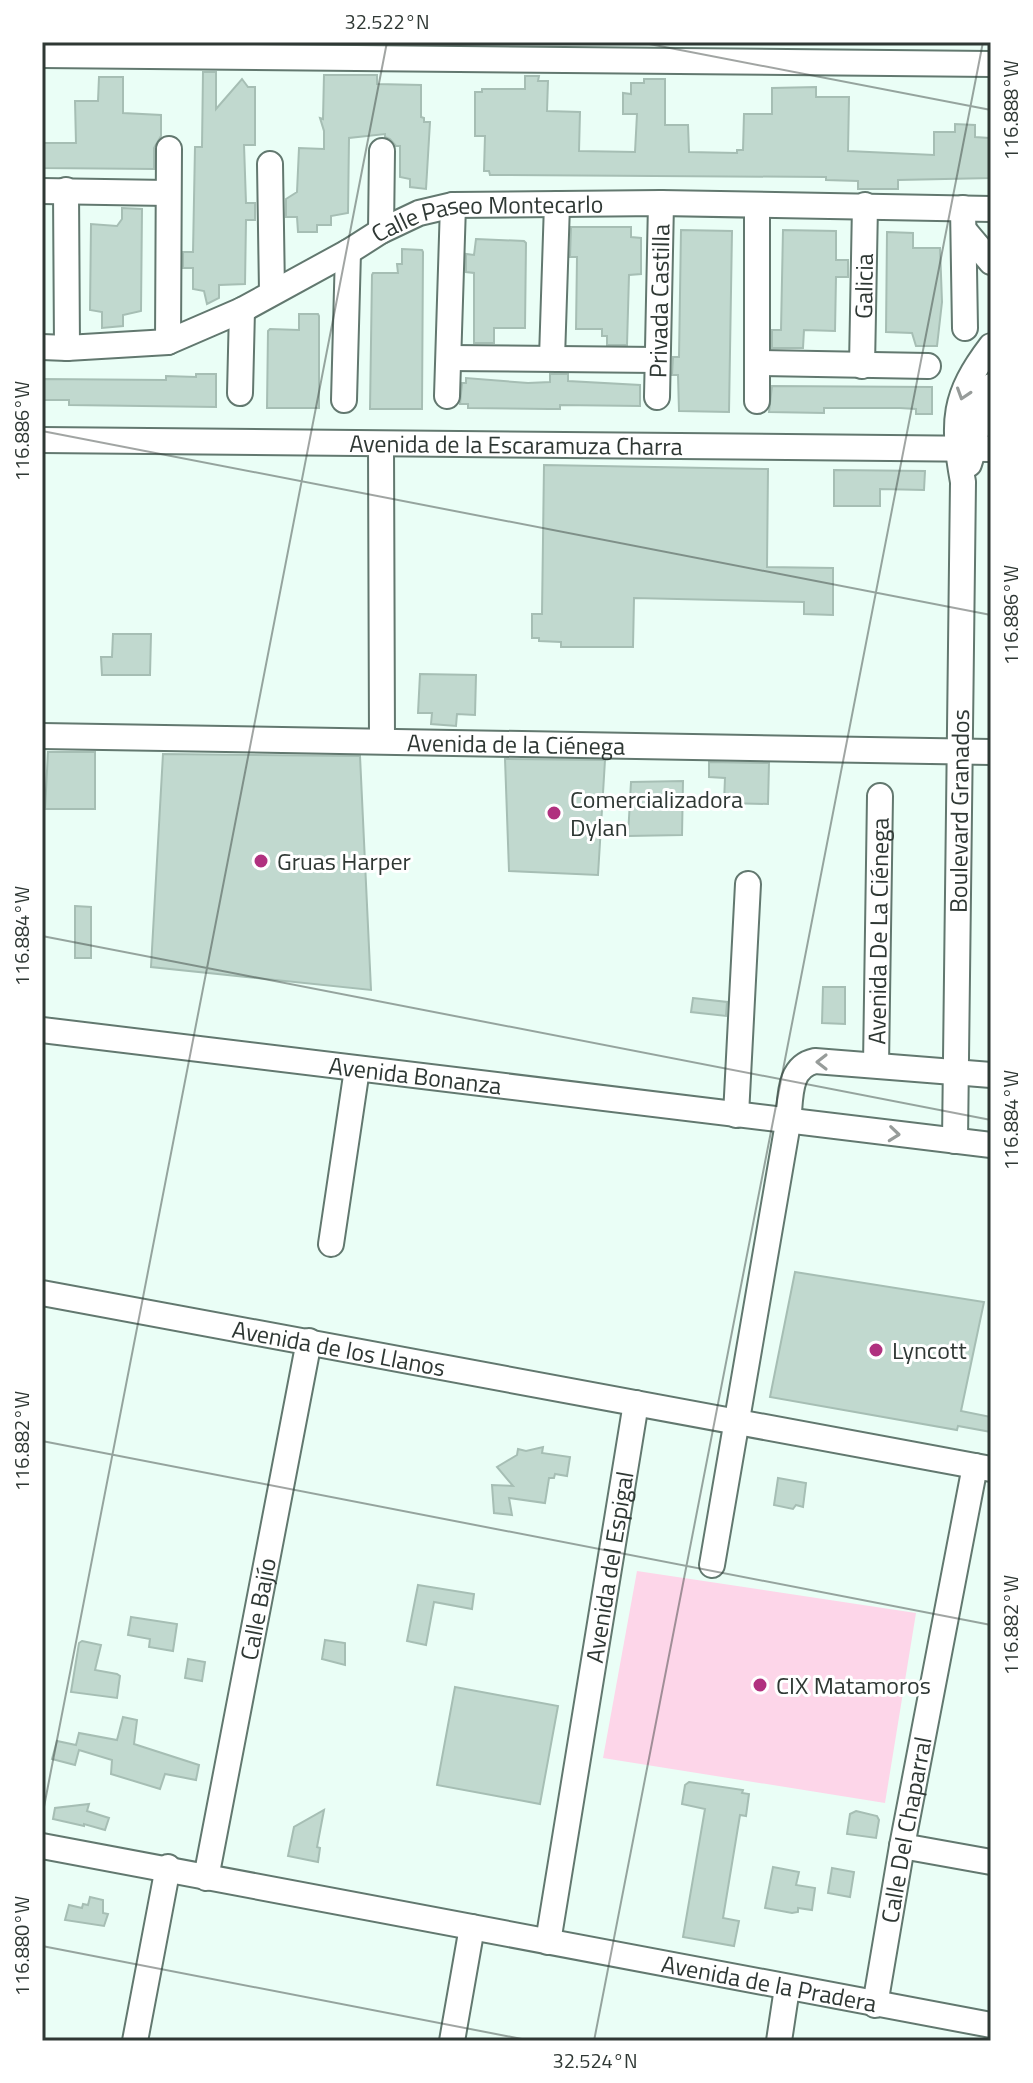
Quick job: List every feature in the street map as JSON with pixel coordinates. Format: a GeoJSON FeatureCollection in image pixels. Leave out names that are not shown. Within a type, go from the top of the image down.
{"type":"FeatureCollection","features":[{"type":"Feature","properties":{"kind":"street"},"geometry":{"type":"LineString","coordinates":[[42,55],[312,50],[702,52],[991,64]]}},
{"type":"Feature","properties":{"kind":"street"},"geometry":{"type":"LineString","coordinates":[[168,342],[169,149]]}},
{"type":"Feature","properties":{"kind":"street"},"geometry":{"type":"LineString","coordinates":[[381,231],[382,151]]}},
{"type":"Feature","properties":{"kind":"street"},"geometry":{"type":"LineString","coordinates":[[270,164],[272,292]]}},
{"type":"Feature","properties":{"kind":"street"},"geometry":{"type":"LineString","coordinates":[[67,348],[54,191],[168,193]]}},
{"type":"Feature","properties":{"kind":"street","name":"Privada Castilla"},"geometry":{"type":"LineString","coordinates":[[657,397],[661,203]]}},
{"type":"Feature","properties":{"kind":"street"},"geometry":{"type":"LineString","coordinates":[[552,358],[557,204]]}},
{"type":"Feature","properties":{"kind":"street"},"geometry":{"type":"LineString","coordinates":[[447,396],[453,205]]}},
{"type":"Feature","properties":{"kind":"street","name":"Calle Paseo Montecarlo"},"geometry":{"type":"LineString","coordinates":[[42,347],[168,342],[242,310],[381,231],[419,213],[453,205],[865,205],[977,216]]}},
{"type":"Feature","properties":{"kind":"street"},"geometry":{"type":"LineString","coordinates":[[757,205],[757,401]]}},
{"type":"Feature","properties":{"kind":"street","name":"Galicia"},"geometry":{"type":"LineString","coordinates":[[862,366],[865,205]]}},
{"type":"Feature","properties":{"kind":"street"},"geometry":{"type":"LineString","coordinates":[[977,216],[991,262]]}},
{"type":"Feature","properties":{"kind":"street"},"geometry":{"type":"LineString","coordinates":[[965,328],[977,216]]}},
{"type":"Feature","properties":{"kind":"street"},"geometry":{"type":"LineString","coordinates":[[344,400],[348,252]]}},
{"type":"Feature","properties":{"kind":"street"},"geometry":{"type":"LineString","coordinates":[[240,393],[242,310]]}},
{"type":"Feature","properties":{"kind":"street","name":"Boulevard Granados"},"geometry":{"type":"LineString","coordinates":[[974,448],[957,415],[961,393],[991,346]]}},
{"type":"Feature","properties":{"kind":"street"},"geometry":{"type":"LineString","coordinates":[[449,358],[657,360]]}},
{"type":"Feature","properties":{"kind":"street"},"geometry":{"type":"LineString","coordinates":[[758,363],[928,366]]}},
{"type":"Feature","properties":{"kind":"street","name":"Boulevard Granados"},"geometry":{"type":"LineString","coordinates":[[955,1141],[963,482],[974,448],[979,412],[991,386]]}},
{"type":"Feature","properties":{"kind":"street","name":"Avenida de la Escaramuza Charra"},"geometry":{"type":"LineString","coordinates":[[42,440],[974,448]]}},
{"type":"Feature","properties":{"kind":"street"},"geometry":{"type":"LineString","coordinates":[[381,445],[382,741]]}},
{"type":"Feature","properties":{"kind":"street","name":"Avenida de la Ciénega"},"geometry":{"type":"LineString","coordinates":[[42,736],[991,752]]}},
{"type":"Feature","properties":{"kind":"street","name":"Avenida De La Ciénega"},"geometry":{"type":"LineString","coordinates":[[876,1065],[880,796]]}},
{"type":"Feature","properties":{"kind":"street"},"geometry":{"type":"LineString","coordinates":[[736,1115],[748,884]]}},
{"type":"Feature","properties":{"kind":"street","name":"Avenida Bonanza"},"geometry":{"type":"LineString","coordinates":[[42,1030],[641,1102],[788,1123],[991,1145]]}},
{"type":"Feature","properties":{"kind":"street"},"geometry":{"type":"LineString","coordinates":[[712,1565],[793,1080],[805,1063],[815,1061],[991,1075]]}},
{"type":"Feature","properties":{"kind":"street"},"geometry":{"type":"LineString","coordinates":[[331,1244],[357,1069]]}},
{"type":"Feature","properties":{"kind":"street","name":"Avenida de los Llanos"},"geometry":{"type":"LineString","coordinates":[[42,1293],[636,1403]]}},
{"type":"Feature","properties":{"kind":"street","name":"Calle Bajío"},"geometry":{"type":"LineString","coordinates":[[206,1878],[309,1341]]}},
{"type":"Feature","properties":{"kind":"street"},"geometry":{"type":"LineString","coordinates":[[636,1403],[983,1467]]}},
{"type":"Feature","properties":{"kind":"street","name":"Avenida del Espigal"},"geometry":{"type":"LineString","coordinates":[[548,1942],[636,1403]]}},
{"type":"Feature","properties":{"kind":"street","name":"Calle Del Chaparral"},"geometry":{"type":"LineString","coordinates":[[875,2005],[902,1846],[983,1467]]}},
{"type":"Feature","properties":{"kind":"street"},"geometry":{"type":"LineString","coordinates":[[42,1846],[168,1867],[206,1878],[548,1942]]}},
{"type":"Feature","properties":{"kind":"street"},"geometry":{"type":"LineString","coordinates":[[902,1846],[991,1862]]}},
{"type":"Feature","properties":{"kind":"street"},"geometry":{"type":"LineString","coordinates":[[135,2041],[168,1867]]}},
{"type":"Feature","properties":{"kind":"street"},"geometry":{"type":"LineString","coordinates":[[452,2041],[472,1927]]}},
{"type":"Feature","properties":{"kind":"street","name":"Avenida de la Pradera"},"geometry":{"type":"LineString","coordinates":[[548,1942],[991,2025]]}},
{"type":"Feature","properties":{"kind":"street"},"geometry":{"type":"LineString","coordinates":[[779,2041],[787,1988]]}},
{"type":"Feature","properties":{"kind":"shaded area","name":"CIX Matamoros"},"geometry":{"type":"Polygon","coordinates":[[[637,1571],[916,1613],[885,1803],[603,1758],[637,1571]]]}},
{"type":"Feature","properties":{"kind":"building"},"geometry":{"type":"Polygon","coordinates":[[[203,72],[216,72],[216,109],[242,79],[248,87],[255,87],[255,145],[244,145],[246,203],[255,203],[255,220],[246,220],[245,284],[219,285],[219,298],[207,304],[204,291],[193,289],[193,268],[183,268],[183,252],[193,252],[195,147],[202,147],[203,72]]]}},
{"type":"Feature","properties":{"kind":"building"},"geometry":{"type":"Polygon","coordinates":[[[324,75],[377,75],[377,84],[421,85],[421,117],[424,122],[430,122],[426,189],[410,187],[410,179],[400,177],[400,146],[396,146],[385,134],[349,138],[348,213],[331,216],[331,225],[317,225],[317,232],[298,232],[297,217],[286,217],[286,199],[297,192],[299,148],[324,149],[320,118],[323,119],[324,75]]]}},
{"type":"Feature","properties":{"kind":"building"},"geometry":{"type":"Polygon","coordinates":[[[525,76],[539,76],[538,81],[548,81],[547,111],[580,112],[579,151],[635,152],[637,114],[623,114],[623,93],[631,94],[631,83],[644,83],[644,79],[665,79],[665,125],[688,125],[689,152],[737,153],[737,150],[743,150],[744,114],[772,114],[772,88],[816,87],[816,97],[849,97],[848,151],[934,155],[934,132],[955,132],[955,124],[975,125],[975,137],[989,138],[991,178],[898,180],[898,189],[858,189],[858,181],[826,180],[826,177],[490,175],[489,171],[484,171],[485,136],[475,136],[475,92],[482,92],[482,89],[525,89],[525,76]]]}},
{"type":"Feature","properties":{"kind":"building"},"geometry":{"type":"Polygon","coordinates":[[[99,77],[123,77],[123,113],[161,115],[161,136],[154,148],[154,169],[42,168],[42,143],[76,143],[75,101],[98,101],[99,77]]]}},
{"type":"Feature","properties":{"kind":"building"},"geometry":{"type":"Polygon","coordinates":[[[122,208],[142,209],[141,311],[123,315],[123,326],[102,328],[102,312],[90,310],[91,224],[117,226],[122,219],[122,208]]]}},
{"type":"Feature","properties":{"kind":"building"},"geometry":{"type":"Polygon","coordinates":[[[571,227],[631,227],[631,237],[641,238],[641,274],[629,275],[627,345],[607,345],[607,336],[602,336],[602,329],[576,329],[577,257],[570,257],[571,227]]]}},
{"type":"Feature","properties":{"kind":"building"},"geometry":{"type":"Polygon","coordinates":[[[681,230],[732,231],[729,412],[679,411],[678,375],[672,375],[673,357],[679,357],[681,230]]]}},
{"type":"Feature","properties":{"kind":"building"},"geometry":{"type":"Polygon","coordinates":[[[783,230],[836,231],[836,260],[848,260],[848,277],[836,277],[835,331],[804,330],[803,348],[772,348],[772,330],[781,330],[783,230]]]}},
{"type":"Feature","properties":{"kind":"building"},"geometry":{"type":"Polygon","coordinates":[[[887,232],[913,233],[913,248],[940,248],[942,302],[937,346],[916,346],[912,333],[886,332],[887,232]]]}},
{"type":"Feature","properties":{"kind":"building"},"geometry":{"type":"Polygon","coordinates":[[[476,239],[526,243],[525,328],[494,328],[494,343],[474,343],[474,273],[466,272],[466,254],[474,255],[476,239]]]}},
{"type":"Feature","properties":{"kind":"building"},"geometry":{"type":"Polygon","coordinates":[[[402,249],[423,252],[422,409],[370,409],[372,275],[398,273],[397,264],[402,264],[402,249]]]}},
{"type":"Feature","properties":{"kind":"building"},"geometry":{"type":"Polygon","coordinates":[[[299,314],[319,316],[319,408],[267,408],[268,331],[299,330],[299,314]]]}},
{"type":"Feature","properties":{"kind":"building"},"geometry":{"type":"Polygon","coordinates":[[[196,374],[216,374],[216,407],[69,405],[69,400],[42,400],[42,379],[166,380],[166,376],[196,377],[196,374]]]}},
{"type":"Feature","properties":{"kind":"building"},"geometry":{"type":"Polygon","coordinates":[[[550,374],[568,374],[568,381],[640,385],[640,406],[560,405],[560,409],[549,409],[468,408],[468,404],[460,404],[462,383],[466,383],[466,378],[550,382],[550,374]]]}},
{"type":"Feature","properties":{"kind":"building"},"geometry":{"type":"Polygon","coordinates":[[[772,386],[932,387],[932,414],[916,414],[916,409],[900,408],[824,408],[824,413],[769,412],[772,386]]]}},
{"type":"Feature","properties":{"kind":"building"},"geometry":{"type":"Polygon","coordinates":[[[544,465],[768,469],[767,567],[833,568],[833,615],[804,614],[804,602],[634,598],[633,647],[561,647],[561,642],[532,638],[532,614],[542,614],[544,465]]]}},
{"type":"Feature","properties":{"kind":"building"},"geometry":{"type":"Polygon","coordinates":[[[834,470],[925,471],[924,490],[880,489],[880,506],[834,506],[834,470]]]}},
{"type":"Feature","properties":{"kind":"building"},"geometry":{"type":"Polygon","coordinates":[[[113,634],[151,634],[150,675],[102,675],[101,657],[112,657],[113,634]]]}},
{"type":"Feature","properties":{"kind":"building"},"geometry":{"type":"Polygon","coordinates":[[[420,674],[476,675],[475,715],[457,714],[456,726],[431,724],[432,713],[418,713],[420,674]]]}},
{"type":"Feature","properties":{"kind":"building"},"geometry":{"type":"Polygon","coordinates":[[[48,752],[95,752],[95,809],[45,809],[48,752]]]}},
{"type":"Feature","properties":{"kind":"building","name":"Gruas Harper"},"geometry":{"type":"Polygon","coordinates":[[[163,754],[360,756],[371,990],[151,967],[163,754]]]}},
{"type":"Feature","properties":{"kind":"building","name":"Comercializadora Dylan"},"geometry":{"type":"Polygon","coordinates":[[[505,759],[605,760],[598,875],[509,871],[505,759]]]}},
{"type":"Feature","properties":{"kind":"building"},"geometry":{"type":"Polygon","coordinates":[[[709,762],[769,763],[768,804],[724,803],[725,778],[709,777],[709,762]]]}},
{"type":"Feature","properties":{"kind":"building"},"geometry":{"type":"Polygon","coordinates":[[[683,781],[682,835],[628,836],[631,782],[683,781]]]}},
{"type":"Feature","properties":{"kind":"building"},"geometry":{"type":"Polygon","coordinates":[[[75,906],[91,907],[91,958],[75,958],[75,906]]]}},
{"type":"Feature","properties":{"kind":"building"},"geometry":{"type":"Polygon","coordinates":[[[823,987],[845,987],[845,1024],[822,1023],[823,987]]]}},
{"type":"Feature","properties":{"kind":"building"},"geometry":{"type":"Polygon","coordinates":[[[693,998],[727,1002],[726,1016],[691,1012],[693,998]]]}},
{"type":"Feature","properties":{"kind":"building","name":"Lyncott"},"geometry":{"type":"Polygon","coordinates":[[[795,1272],[984,1302],[961,1411],[991,1417],[991,1432],[958,1426],[957,1430],[770,1397],[795,1272]]]}},
{"type":"Feature","properties":{"kind":"building"},"geometry":{"type":"Polygon","coordinates":[[[543,1447],[542,1453],[570,1457],[567,1476],[555,1474],[554,1478],[549,1478],[545,1503],[509,1498],[512,1515],[494,1513],[492,1485],[513,1486],[497,1467],[517,1455],[518,1449],[526,1451],[543,1447]]]}},
{"type":"Feature","properties":{"kind":"building"},"geometry":{"type":"Polygon","coordinates":[[[778,1478],[806,1483],[803,1507],[796,1505],[793,1509],[774,1505],[778,1478]]]}},
{"type":"Feature","properties":{"kind":"building"},"geometry":{"type":"Polygon","coordinates":[[[418,1585],[474,1594],[472,1609],[434,1602],[426,1645],[407,1641],[418,1585]]]}},
{"type":"Feature","properties":{"kind":"building"},"geometry":{"type":"Polygon","coordinates":[[[131,1617],[177,1624],[173,1651],[149,1647],[150,1639],[128,1635],[131,1617]]]}},
{"type":"Feature","properties":{"kind":"building"},"geometry":{"type":"Polygon","coordinates":[[[325,1640],[345,1643],[345,1665],[322,1659],[325,1640]]]}},
{"type":"Feature","properties":{"kind":"building"},"geometry":{"type":"Polygon","coordinates":[[[79,1643],[101,1645],[95,1670],[120,1676],[117,1698],[71,1692],[79,1643]]]}},
{"type":"Feature","properties":{"kind":"building"},"geometry":{"type":"Polygon","coordinates":[[[188,1659],[205,1662],[202,1681],[185,1678],[188,1659]]]}},
{"type":"Feature","properties":{"kind":"building"},"geometry":{"type":"Polygon","coordinates":[[[455,1687],[558,1706],[540,1804],[437,1785],[455,1687]]]}},
{"type":"Feature","properties":{"kind":"building"},"geometry":{"type":"Polygon","coordinates":[[[123,1717],[137,1720],[134,1744],[199,1765],[196,1780],[165,1774],[160,1789],[111,1774],[112,1760],[79,1750],[75,1765],[52,1759],[57,1741],[76,1745],[79,1733],[117,1740],[123,1717]]]}},
{"type":"Feature","properties":{"kind":"building"},"geometry":{"type":"Polygon","coordinates":[[[689,1782],[743,1790],[742,1793],[749,1794],[746,1816],[740,1815],[723,1918],[739,1921],[734,1946],[683,1937],[705,1809],[682,1804],[685,1785],[689,1782]]]}},
{"type":"Feature","properties":{"kind":"building"},"geometry":{"type":"Polygon","coordinates":[[[89,1804],[87,1811],[109,1818],[105,1830],[53,1819],[55,1808],[89,1804]]]}},
{"type":"Feature","properties":{"kind":"building"},"geometry":{"type":"Polygon","coordinates":[[[324,1810],[317,1847],[320,1848],[318,1862],[288,1856],[294,1827],[324,1810]]]}},
{"type":"Feature","properties":{"kind":"building"},"geometry":{"type":"Polygon","coordinates":[[[856,1811],[877,1816],[876,1838],[847,1834],[850,1814],[856,1811]]]}},
{"type":"Feature","properties":{"kind":"building"},"geometry":{"type":"Polygon","coordinates":[[[773,1867],[799,1872],[796,1885],[815,1888],[812,1910],[798,1908],[798,1912],[792,1913],[765,1908],[773,1867]]]}},
{"type":"Feature","properties":{"kind":"building"},"geometry":{"type":"Polygon","coordinates":[[[832,1868],[854,1872],[850,1897],[828,1893],[832,1868]]]}},
{"type":"Feature","properties":{"kind":"building"},"geometry":{"type":"Polygon","coordinates":[[[90,1897],[103,1900],[103,1913],[108,1914],[104,1926],[65,1920],[69,1905],[82,1908],[83,1904],[88,1905],[90,1897]]]}},
{"type":"Feature","properties":{"kind":"place","name":"Comercializadora Dylan"},"geometry":{"type":"Point","coordinates":[554,813]}},
{"type":"Feature","properties":{"kind":"place","name":"Gruas Harper"},"geometry":{"type":"Point","coordinates":[261,861]}},
{"type":"Feature","properties":{"kind":"place","name":"Lyncott"},"geometry":{"type":"Point","coordinates":[876,1350]}},
{"type":"Feature","properties":{"kind":"place","name":"CIX Matamoros"},"geometry":{"type":"Point","coordinates":[760,1685]}}]}
